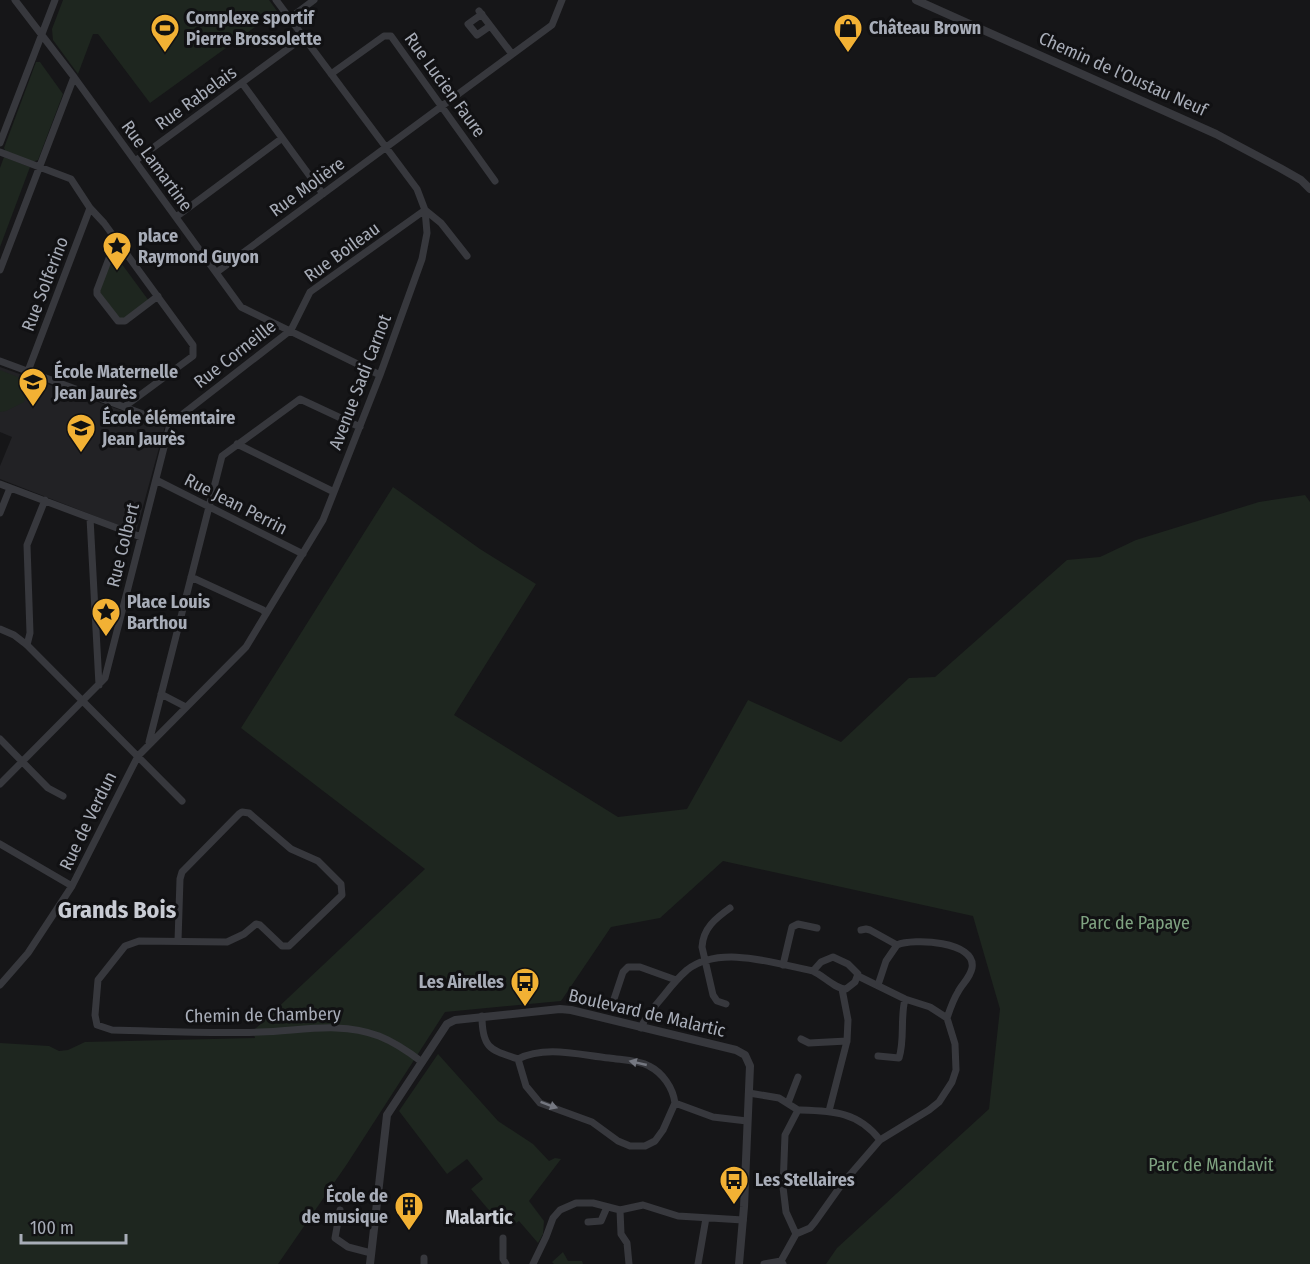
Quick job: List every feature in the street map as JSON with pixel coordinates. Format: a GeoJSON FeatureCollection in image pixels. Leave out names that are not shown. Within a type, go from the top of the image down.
{"type":"FeatureCollection","features":[{"type":"Feature","properties":{"kind":"street","name":"Rue Lamartine"},"geometry":{"type":"LineString","coordinates":[[15,0],[43,34],[241,307],[380,375]]}},
{"type":"Feature","properties":{"kind":"street"},"geometry":{"type":"LineString","coordinates":[[0,143],[55,0]]}},
{"type":"Feature","properties":{"kind":"street","name":"Avenue Sadi Carnot"},"geometry":{"type":"LineString","coordinates":[[138,756],[246,647],[323,520],[380,375],[422,259],[427,232],[425,210],[417,189],[276,0]]}},
{"type":"Feature","properties":{"kind":"street"},"geometry":{"type":"LineString","coordinates":[[290,18],[314,0]]}},
{"type":"Feature","properties":{"kind":"street","name":"Rue Molière"},"geometry":{"type":"LineString","coordinates":[[217,272],[552,25],[562,0]]}},
{"type":"Feature","properties":{"kind":"street","name":"Chemin de l'Oustau Neuf"},"geometry":{"type":"LineString","coordinates":[[916,0],[1216,134],[1301,180],[1310,189]]}},
{"type":"Feature","properties":{"kind":"street"},"geometry":{"type":"LineString","coordinates":[[490,26],[477,35],[468,24],[481,12],[512,54]]}},
{"type":"Feature","properties":{"kind":"street","name":"Rue Lucien Faure"},"geometry":{"type":"LineString","coordinates":[[332,75],[388,35],[394,40],[495,181]]}},
{"type":"Feature","properties":{"kind":"street","name":"Rue Rabelais"},"geometry":{"type":"LineString","coordinates":[[135,161],[304,37]]}},
{"type":"Feature","properties":{"kind":"street"},"geometry":{"type":"LineString","coordinates":[[0,270],[74,77]]}},
{"type":"Feature","properties":{"kind":"street"},"geometry":{"type":"LineString","coordinates":[[242,82],[281,139],[323,194]]}},
{"type":"Feature","properties":{"kind":"street"},"geometry":{"type":"LineString","coordinates":[[176,217],[281,139]]}},
{"type":"Feature","properties":{"kind":"street"},"geometry":{"type":"LineString","coordinates":[[0,152],[71,179],[90,208],[193,345],[193,356],[124,407]]}},
{"type":"Feature","properties":{"kind":"street","name":"Rue Solferino"},"geometry":{"type":"LineString","coordinates":[[28,371],[90,208]]}},
{"type":"Feature","properties":{"kind":"street"},"geometry":{"type":"LineString","coordinates":[[425,210],[441,223],[467,256]]}},
{"type":"Feature","properties":{"kind":"street","name":"Rue Boileau"},"geometry":{"type":"LineString","coordinates":[[291,330],[310,292],[425,210]]}},
{"type":"Feature","properties":{"kind":"street"},"geometry":{"type":"LineString","coordinates":[[116,240],[97,294],[118,321],[122,322],[158,296]]}},
{"type":"Feature","properties":{"kind":"street","name":"Rue Corneille"},"geometry":{"type":"LineString","coordinates":[[170,424],[291,330]]}},
{"type":"Feature","properties":{"kind":"street"},"geometry":{"type":"LineString","coordinates":[[0,361],[170,424]]}},
{"type":"Feature","properties":{"kind":"street"},"geometry":{"type":"LineString","coordinates":[[148,745],[222,456],[300,399],[360,427]]}},
{"type":"Feature","properties":{"kind":"street","name":"Rue Colbert"},"geometry":{"type":"LineString","coordinates":[[0,784],[105,678],[170,424]]}},
{"type":"Feature","properties":{"kind":"street"},"geometry":{"type":"LineString","coordinates":[[237,444],[334,492]]}},
{"type":"Feature","properties":{"kind":"street","name":"Rue Jean Perrin"},"geometry":{"type":"LineString","coordinates":[[156,480],[303,554]]}},
{"type":"Feature","properties":{"kind":"street"},"geometry":{"type":"LineString","coordinates":[[0,484],[141,537]]}},
{"type":"Feature","properties":{"kind":"street"},"geometry":{"type":"LineString","coordinates":[[0,513],[10,488]]}},
{"type":"Feature","properties":{"kind":"street"},"geometry":{"type":"LineString","coordinates":[[27,645],[30,633],[27,544],[45,500]]}},
{"type":"Feature","properties":{"kind":"street"},"geometry":{"type":"LineString","coordinates":[[90,518],[99,685]]}},
{"type":"Feature","properties":{"kind":"street"},"geometry":{"type":"LineString","coordinates":[[190,577],[263,610],[266,614]]}},
{"type":"Feature","properties":{"kind":"street"},"geometry":{"type":"LineString","coordinates":[[0,629],[14,635],[27,645],[182,801]]}},
{"type":"Feature","properties":{"kind":"street"},"geometry":{"type":"LineString","coordinates":[[161,694],[186,707]]}},
{"type":"Feature","properties":{"kind":"street"},"geometry":{"type":"LineString","coordinates":[[0,739],[48,788],[63,796]]}},
{"type":"Feature","properties":{"kind":"street","name":"Rue de Verdun"},"geometry":{"type":"LineString","coordinates":[[0,985],[28,953],[72,886],[138,756]]}},
{"type":"Feature","properties":{"kind":"street"},"geometry":{"type":"LineString","coordinates":[[242,812],[253,815],[291,849],[318,861],[343,887],[342,895],[289,946],[282,946],[260,925],[256,924],[244,934],[227,942],[178,941],[182,872],[242,812]]}},
{"type":"Feature","properties":{"kind":"street"},"geometry":{"type":"LineString","coordinates":[[0,844],[72,886]]}},
{"type":"Feature","properties":{"kind":"street"},"geometry":{"type":"LineString","coordinates":[[726,1004],[717,1001],[713,994],[702,940],[711,922],[730,908]]}},
{"type":"Feature","properties":{"kind":"street"},"geometry":{"type":"LineString","coordinates":[[783,965],[792,927],[798,924],[817,928]]}},
{"type":"Feature","properties":{"kind":"street"},"geometry":{"type":"LineString","coordinates":[[861,930],[870,930],[897,945]]}},
{"type":"Feature","properties":{"kind":"street"},"geometry":{"type":"LineString","coordinates":[[878,985],[886,961],[897,945],[916,940],[947,945],[963,952],[971,960],[972,969],[958,992],[947,1018]]}},
{"type":"Feature","properties":{"kind":"street","name":"Chemin de Chambery"},"geometry":{"type":"LineString","coordinates":[[178,941],[135,942],[125,946],[119,952],[98,980],[94,1015],[97,1024],[112,1030],[204,1032],[348,1028],[381,1036],[422,1062]]}},
{"type":"Feature","properties":{"kind":"street"},"geometry":{"type":"LineString","coordinates":[[641,1028],[654,1007],[676,980],[687,969],[705,961],[722,956],[813,971],[842,989],[848,1020],[845,1056],[836,1080],[829,1111]]}},
{"type":"Feature","properties":{"kind":"street"},"geometry":{"type":"LineString","coordinates":[[764,1264],[782,1262],[796,1234],[810,1228],[842,1184],[880,1140],[929,1110],[946,1093],[952,1082],[957,1060],[947,1018],[930,1007],[905,999],[858,976],[848,964],[833,957],[821,962],[813,971]]}},
{"type":"Feature","properties":{"kind":"street"},"geometry":{"type":"LineString","coordinates":[[613,1002],[623,972],[628,967],[640,967],[676,980]]}},
{"type":"Feature","properties":{"kind":"street"},"geometry":{"type":"LineString","coordinates":[[842,989],[855,982],[858,976]]}},
{"type":"Feature","properties":{"kind":"street"},"geometry":{"type":"LineString","coordinates":[[878,1056],[899,1058],[902,1049],[902,1014],[905,999]]}},
{"type":"Feature","properties":{"kind":"street","name":"Boulevard de Malartic"},"geometry":{"type":"LineString","coordinates":[[370,1264],[387,1115],[450,1021],[560,1009],[736,1050],[745,1055],[750,1066],[739,1264]]}},
{"type":"Feature","properties":{"kind":"street"},"geometry":{"type":"LineString","coordinates":[[482,1016],[483,1034],[488,1046],[495,1052],[518,1059],[524,1056],[555,1052],[643,1063],[661,1074],[674,1095],[675,1102],[663,1130],[655,1141],[645,1146],[630,1146],[618,1141],[592,1122],[540,1103],[526,1086],[518,1059]]}},
{"type":"Feature","properties":{"kind":"street"},"geometry":{"type":"LineString","coordinates":[[801,1039],[815,1043],[847,1041]]}},
{"type":"Feature","properties":{"kind":"street"},"geometry":{"type":"LineString","coordinates":[[788,1103],[798,1077]]}},
{"type":"Feature","properties":{"kind":"street"},"geometry":{"type":"LineString","coordinates":[[749,1093],[772,1096],[798,1110],[829,1111],[866,1124],[880,1140]]}},
{"type":"Feature","properties":{"kind":"street"},"geometry":{"type":"LineString","coordinates":[[675,1102],[713,1118],[747,1122]]}},
{"type":"Feature","properties":{"kind":"street"},"geometry":{"type":"LineString","coordinates":[[796,1234],[786,1212],[783,1187],[785,1135],[798,1110]]}},
{"type":"Feature","properties":{"kind":"street"},"geometry":{"type":"LineString","coordinates":[[533,1264],[553,1218],[560,1210],[583,1202],[620,1210],[643,1204],[678,1216],[743,1220]]}},
{"type":"Feature","properties":{"kind":"street"},"geometry":{"type":"LineString","coordinates":[[588,1222],[601,1221],[607,1208]]}},
{"type":"Feature","properties":{"kind":"street"},"geometry":{"type":"LineString","coordinates":[[340,1210],[335,1238],[348,1247],[371,1253]]}},
{"type":"Feature","properties":{"kind":"street"},"geometry":{"type":"LineString","coordinates":[[620,1210],[621,1234],[627,1243],[629,1264]]}},
{"type":"Feature","properties":{"kind":"street"},"geometry":{"type":"LineString","coordinates":[[698,1264],[706,1218]]}},
{"type":"Feature","properties":{"kind":"street"},"geometry":{"type":"LineString","coordinates":[[503,1238],[503,1259],[506,1264]]}},
{"type":"Feature","properties":{"kind":"shaded area","name":"École élémentaire Jean Jaurès"},"geometry":{"type":"Polygon","coordinates":[[[0,367],[165,426],[136,532],[0,479],[0,466],[12,437],[0,432],[0,367]]]}},
{"type":"Feature","properties":{"kind":"green space","name":"Complexe sportif Pierre Brossolette"},"geometry":{"type":"Polygon","coordinates":[[[63,0],[269,0],[277,11],[150,103],[98,34],[93,34],[78,74],[53,40],[52,29],[63,0]]]}},
{"type":"Feature","properties":{"kind":"green space"},"geometry":{"type":"Polygon","coordinates":[[[36,62],[40,62],[63,94],[38,160],[32,162],[6,152],[4,148],[36,62]]]}},
{"type":"Feature","properties":{"kind":"green space"},"geometry":{"type":"Polygon","coordinates":[[[4,157],[30,167],[0,247],[0,168],[4,157]]]}},
{"type":"Feature","properties":{"kind":"green space","name":"place Raymond Guyon"},"geometry":{"type":"Polygon","coordinates":[[[113,252],[149,301],[121,320],[99,294],[113,252]]]}},
{"type":"Feature","properties":{"kind":"green space"},"geometry":{"type":"Polygon","coordinates":[[[0,370],[31,382],[24,402],[0,412],[0,370]]]}},
{"type":"Feature","properties":{"kind":"green space","name":"Parc de Papaye"},"geometry":{"type":"Polygon","coordinates":[[[393,487],[480,549],[536,584],[454,715],[618,817],[687,809],[748,700],[841,742],[909,678],[935,677],[1067,560],[1100,557],[1136,540],[1259,502],[1305,495],[1310,502],[1310,1264],[826,1264],[837,1248],[989,1109],[1000,1009],[973,916],[723,861],[660,918],[611,927],[561,1001],[445,1012],[347,1164],[278,1264],[0,1264],[0,1043],[49,1046],[59,1051],[68,1050],[85,1042],[255,1038],[253,1031],[425,869],[241,728],[393,487]]]}},
{"type":"Feature","properties":{"kind":"green space"},"geometry":{"type":"Polygon","coordinates":[[[438,1054],[498,1121],[533,1144],[549,1161],[555,1158],[561,1159],[529,1201],[544,1221],[543,1234],[538,1243],[519,1221],[513,1225],[500,1211],[495,1214],[471,1189],[483,1179],[467,1159],[447,1174],[399,1111],[438,1054]]]}},
{"type":"Feature","properties":{"kind":"green space"},"geometry":{"type":"Polygon","coordinates":[[[563,1252],[568,1261],[582,1261],[583,1264],[554,1264],[552,1262],[563,1252]]]}},
{"type":"Feature","properties":{"kind":"place","name":"Complexe sportif Pierre Brossolette"},"geometry":{"type":"Point","coordinates":[165,54]}},
{"type":"Feature","properties":{"kind":"place","name":"Château Brown"},"geometry":{"type":"Point","coordinates":[848,54]}},
{"type":"Feature","properties":{"kind":"place","name":"place Raymond Guyon"},"geometry":{"type":"Point","coordinates":[117,272]}},
{"type":"Feature","properties":{"kind":"place","name":"École Maternelle Jean Jaurès"},"geometry":{"type":"Point","coordinates":[33,408]}},
{"type":"Feature","properties":{"kind":"place","name":"École élémentaire Jean Jaurès"},"geometry":{"type":"Point","coordinates":[81,454]}},
{"type":"Feature","properties":{"kind":"place","name":"Place Louis Barthou"},"geometry":{"type":"Point","coordinates":[106,638]}},
{"type":"Feature","properties":{"kind":"place","name":"Les Airelles"},"geometry":{"type":"Point","coordinates":[525,1008]}},
{"type":"Feature","properties":{"kind":"place","name":"Les Stellaires"},"geometry":{"type":"Point","coordinates":[734,1206]}},
{"type":"Feature","properties":{"kind":"place","name":"École de de musique"},"geometry":{"type":"Point","coordinates":[409,1232]}},
{"type":"Feature","properties":{"kind":"district","name":"Grands Bois"},"geometry":{"type":"Point","coordinates":[117,910]}},
{"type":"Feature","properties":{"kind":"district","name":"Malartic"},"geometry":{"type":"Point","coordinates":[479,1217]}},
{"type":"Feature","properties":{"kind":"park label","name":"Parc de Mandavit"},"geometry":{"type":"Point","coordinates":[1211,1165]}}]}
